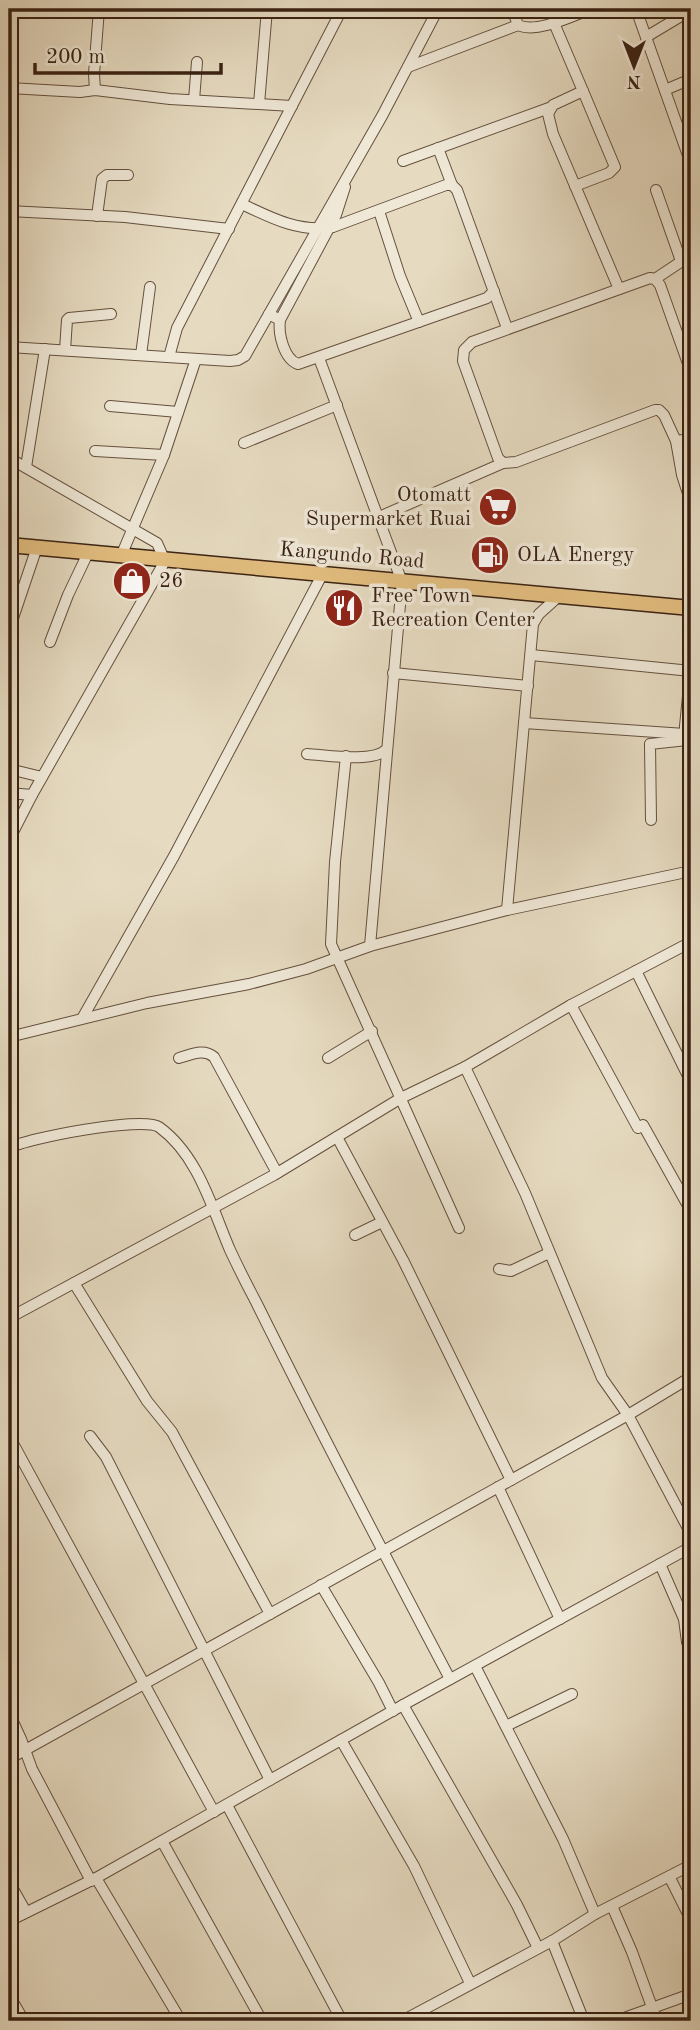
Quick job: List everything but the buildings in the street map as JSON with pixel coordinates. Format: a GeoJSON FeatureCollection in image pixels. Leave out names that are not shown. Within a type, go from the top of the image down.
{"type":"FeatureCollection","features":[{"type":"Feature","properties":{"kind":"highway","name":"Kangundo Road"},"geometry":{"type":"LineString","coordinates":[[9,545],[691,608]]}},
{"type":"Feature","properties":{"kind":"street"},"geometry":{"type":"LineString","coordinates":[[94,90],[99,9]]}},
{"type":"Feature","properties":{"kind":"street"},"geometry":{"type":"LineString","coordinates":[[259,104],[267,9]]}},
{"type":"Feature","properties":{"kind":"street"},"geometry":{"type":"LineString","coordinates":[[169,357],[177,328],[342,9]]}},
{"type":"Feature","properties":{"kind":"street"},"geometry":{"type":"LineString","coordinates":[[438,9],[346,180],[304,277],[280,320],[279,330],[292,362],[298,364],[493,297]]}},
{"type":"Feature","properties":{"kind":"street"},"geometry":{"type":"LineString","coordinates":[[512,9],[518,25]]}},
{"type":"Feature","properties":{"kind":"street"},"geometry":{"type":"LineString","coordinates":[[408,66],[518,25],[528,29],[554,23],[590,9]]}},
{"type":"Feature","properties":{"kind":"street"},"geometry":{"type":"LineString","coordinates":[[636,9],[691,164]]}},
{"type":"Feature","properties":{"kind":"street"},"geometry":{"type":"LineString","coordinates":[[646,37],[691,9]]}},
{"type":"Feature","properties":{"kind":"street"},"geometry":{"type":"LineString","coordinates":[[554,23],[615,167],[609,173],[575,187]]}},
{"type":"Feature","properties":{"kind":"street"},"geometry":{"type":"LineString","coordinates":[[194,100],[197,62]]}},
{"type":"Feature","properties":{"kind":"street"},"geometry":{"type":"LineString","coordinates":[[665,90],[691,79]]}},
{"type":"Feature","properties":{"kind":"street"},"geometry":{"type":"LineString","coordinates":[[9,88],[80,92],[94,90],[292,106]]}},
{"type":"Feature","properties":{"kind":"street"},"geometry":{"type":"LineString","coordinates":[[403,161],[549,108],[583,91]]}},
{"type":"Feature","properties":{"kind":"street"},"geometry":{"type":"LineString","coordinates":[[549,108],[553,134],[618,289]]}},
{"type":"Feature","properties":{"kind":"street"},"geometry":{"type":"LineString","coordinates":[[438,148],[452,185],[457,190],[493,297],[507,328]]}},
{"type":"Feature","properties":{"kind":"street"},"geometry":{"type":"LineString","coordinates":[[97,216],[102,179],[107,175],[128,174]]}},
{"type":"Feature","properties":{"kind":"street"},"geometry":{"type":"LineString","coordinates":[[242,204],[290,225],[323,229],[452,185]]}},
{"type":"Feature","properties":{"kind":"street"},"geometry":{"type":"LineString","coordinates":[[656,190],[681,261]]}},
{"type":"Feature","properties":{"kind":"street"},"geometry":{"type":"LineString","coordinates":[[379,211],[400,276],[419,322]]}},
{"type":"Feature","properties":{"kind":"street"},"geometry":{"type":"LineString","coordinates":[[9,212],[97,216],[229,229]]}},
{"type":"Feature","properties":{"kind":"street"},"geometry":{"type":"LineString","coordinates":[[9,347],[238,360],[245,356],[323,229]]}},
{"type":"Feature","properties":{"kind":"street"},"geometry":{"type":"LineString","coordinates":[[503,463],[498,458],[462,355],[467,346],[507,328],[643,280],[655,279],[691,255]]}},
{"type":"Feature","properties":{"kind":"street"},"geometry":{"type":"LineString","coordinates":[[655,279],[660,285],[691,372]]}},
{"type":"Feature","properties":{"kind":"street"},"geometry":{"type":"LineString","coordinates":[[141,355],[150,287]]}},
{"type":"Feature","properties":{"kind":"street"},"geometry":{"type":"LineString","coordinates":[[65,350],[66,320],[110,314]]}},
{"type":"Feature","properties":{"kind":"street"},"geometry":{"type":"LineString","coordinates":[[269,314],[280,320]]}},
{"type":"Feature","properties":{"kind":"street"},"geometry":{"type":"LineString","coordinates":[[26,467],[45,349]]}},
{"type":"Feature","properties":{"kind":"street"},"geometry":{"type":"LineString","coordinates":[[319,358],[402,582],[370,946]]}},
{"type":"Feature","properties":{"kind":"street"},"geometry":{"type":"LineString","coordinates":[[121,556],[164,455],[196,359]]}},
{"type":"Feature","properties":{"kind":"street"},"geometry":{"type":"LineString","coordinates":[[244,443],[337,405]]}},
{"type":"Feature","properties":{"kind":"street"},"geometry":{"type":"LineString","coordinates":[[110,406],[178,412]]}},
{"type":"Feature","properties":{"kind":"street"},"geometry":{"type":"LineString","coordinates":[[379,517],[503,463],[516,462],[655,410],[664,415],[676,441],[682,475],[691,503]]}},
{"type":"Feature","properties":{"kind":"street"},"geometry":{"type":"LineString","coordinates":[[676,441],[691,439]]}},
{"type":"Feature","properties":{"kind":"street"},"geometry":{"type":"LineString","coordinates":[[95,451],[164,455]]}},
{"type":"Feature","properties":{"kind":"street"},"geometry":{"type":"LineString","coordinates":[[9,458],[157,543],[165,561],[9,840]]}},
{"type":"Feature","properties":{"kind":"street"},"geometry":{"type":"LineString","coordinates":[[9,630],[37,547]]}},
{"type":"Feature","properties":{"kind":"street"},"geometry":{"type":"LineString","coordinates":[[50,642],[88,553]]}},
{"type":"Feature","properties":{"kind":"street"},"geometry":{"type":"LineString","coordinates":[[83,1017],[180,845],[323,573]]}},
{"type":"Feature","properties":{"kind":"street"},"geometry":{"type":"LineString","coordinates":[[507,910],[535,618],[559,596]]}},
{"type":"Feature","properties":{"kind":"street"},"geometry":{"type":"LineString","coordinates":[[531,655],[691,671]]}},
{"type":"Feature","properties":{"kind":"street"},"geometry":{"type":"LineString","coordinates":[[688,741],[691,665]]}},
{"type":"Feature","properties":{"kind":"street"},"geometry":{"type":"LineString","coordinates":[[393,673],[528,686]]}},
{"type":"Feature","properties":{"kind":"street"},"geometry":{"type":"LineString","coordinates":[[524,723],[688,741]]}},
{"type":"Feature","properties":{"kind":"street"},"geometry":{"type":"LineString","coordinates":[[651,820],[650,744],[688,741]]}},
{"type":"Feature","properties":{"kind":"street"},"geometry":{"type":"LineString","coordinates":[[307,754],[376,757],[386,750]]}},
{"type":"Feature","properties":{"kind":"street"},"geometry":{"type":"LineString","coordinates":[[346,756],[335,862],[331,944],[459,1228]]}},
{"type":"Feature","properties":{"kind":"street"},"geometry":{"type":"LineString","coordinates":[[9,769],[42,777]]}},
{"type":"Feature","properties":{"kind":"street"},"geometry":{"type":"LineString","coordinates":[[9,793],[32,795]]}},
{"type":"Feature","properties":{"kind":"street"},"geometry":{"type":"LineString","coordinates":[[9,1037],[83,1017],[249,984],[306,969],[370,946],[507,910],[691,871]]}},
{"type":"Feature","properties":{"kind":"street"},"geometry":{"type":"LineString","coordinates":[[9,1318],[277,1173],[401,1098],[465,1067],[571,1005],[691,942]]}},
{"type":"Feature","properties":{"kind":"street"},"geometry":{"type":"LineString","coordinates":[[636,971],[691,1082]]}},
{"type":"Feature","properties":{"kind":"street"},"geometry":{"type":"LineString","coordinates":[[571,1005],[691,1211]]}},
{"type":"Feature","properties":{"kind":"street"},"geometry":{"type":"LineString","coordinates":[[328,1058],[372,1031]]}},
{"type":"Feature","properties":{"kind":"street"},"geometry":{"type":"LineString","coordinates":[[179,1058],[201,1052],[210,1053],[214,1057],[277,1173]]}},
{"type":"Feature","properties":{"kind":"street"},"geometry":{"type":"LineString","coordinates":[[465,1067],[525,1193],[602,1378],[628,1415],[691,1534]]}},
{"type":"Feature","properties":{"kind":"street"},"geometry":{"type":"LineString","coordinates":[[9,1148],[27,1141],[92,1129],[152,1124],[160,1128],[193,1167],[248,1286],[338,1467],[450,1679]]}},
{"type":"Feature","properties":{"kind":"street"},"geometry":{"type":"LineString","coordinates":[[337,1137],[511,1480]]}},
{"type":"Feature","properties":{"kind":"street"},"geometry":{"type":"LineString","coordinates":[[355,1235],[382,1222]]}},
{"type":"Feature","properties":{"kind":"street"},"geometry":{"type":"LineString","coordinates":[[499,1269],[511,1271],[549,1253]]}},
{"type":"Feature","properties":{"kind":"street"},"geometry":{"type":"LineString","coordinates":[[74,1283],[147,1401],[172,1432],[270,1614]]}},
{"type":"Feature","properties":{"kind":"street"},"geometry":{"type":"LineString","coordinates":[[9,1759],[628,1415],[691,1377]]}},
{"type":"Feature","properties":{"kind":"street"},"geometry":{"type":"LineString","coordinates":[[9,1436],[214,1812]]}},
{"type":"Feature","properties":{"kind":"street"},"geometry":{"type":"LineString","coordinates":[[90,1436],[106,1457],[270,1780]]}},
{"type":"Feature","properties":{"kind":"street"},"geometry":{"type":"LineString","coordinates":[[498,1487],[561,1619]]}},
{"type":"Feature","properties":{"kind":"street"},"geometry":{"type":"LineString","coordinates":[[9,1922],[93,1879],[691,1547]]}},
{"type":"Feature","properties":{"kind":"street"},"geometry":{"type":"LineString","coordinates":[[660,1564],[684,1619],[687,1642],[691,1650]]}},
{"type":"Feature","properties":{"kind":"street"},"geometry":{"type":"LineString","coordinates":[[321,1585],[393,1711]]}},
{"type":"Feature","properties":{"kind":"street"},"geometry":{"type":"LineString","coordinates":[[475,1666],[563,1839],[595,1914]]}},
{"type":"Feature","properties":{"kind":"street"},"geometry":{"type":"LineString","coordinates":[[506,1726],[572,1694]]}},
{"type":"Feature","properties":{"kind":"street"},"geometry":{"type":"LineString","coordinates":[[403,1705],[517,1905],[538,1948]]}},
{"type":"Feature","properties":{"kind":"street"},"geometry":{"type":"LineString","coordinates":[[9,1713],[32,1769],[93,1879],[181,2021]]}},
{"type":"Feature","properties":{"kind":"street"},"geometry":{"type":"LineString","coordinates":[[341,1740],[414,1866],[470,1983]]}},
{"type":"Feature","properties":{"kind":"street"},"geometry":{"type":"LineString","coordinates":[[227,1805],[342,2021]]}},
{"type":"Feature","properties":{"kind":"street"},"geometry":{"type":"LineString","coordinates":[[162,1841],[262,2021]]}},
{"type":"Feature","properties":{"kind":"street"},"geometry":{"type":"LineString","coordinates":[[401,2021],[414,2019],[470,1983],[552,1941],[595,1914],[691,1866]]}},
{"type":"Feature","properties":{"kind":"street"},"geometry":{"type":"LineString","coordinates":[[670,1878],[691,1920]]}},
{"type":"Feature","properties":{"kind":"street"},"geometry":{"type":"LineString","coordinates":[[9,1882],[26,1912]]}},
{"type":"Feature","properties":{"kind":"street"},"geometry":{"type":"LineString","coordinates":[[612,1906],[657,2021]]}},
{"type":"Feature","properties":{"kind":"street"},"geometry":{"type":"LineString","coordinates":[[552,1941],[584,2021]]}},
{"type":"Feature","properties":{"kind":"street"},"geometry":{"type":"LineString","coordinates":[[616,2021],[691,1994]]}},
{"type":"Feature","properties":{"kind":"street"},"geometry":{"type":"LineString","coordinates":[[9,1995],[24,2021]]}},
{"type":"Feature","properties":{"kind":"place","name":"Otomatt Supermarket Ruai"},"geometry":{"type":"Point","coordinates":[498,507]}},
{"type":"Feature","properties":{"kind":"place","name":"OLA Energy"},"geometry":{"type":"Point","coordinates":[490,555]}},
{"type":"Feature","properties":{"kind":"place","name":"26"},"geometry":{"type":"Point","coordinates":[132,581]}},
{"type":"Feature","properties":{"kind":"place","name":"Free Town Recreation Center"},"geometry":{"type":"Point","coordinates":[344,608]}}]}
